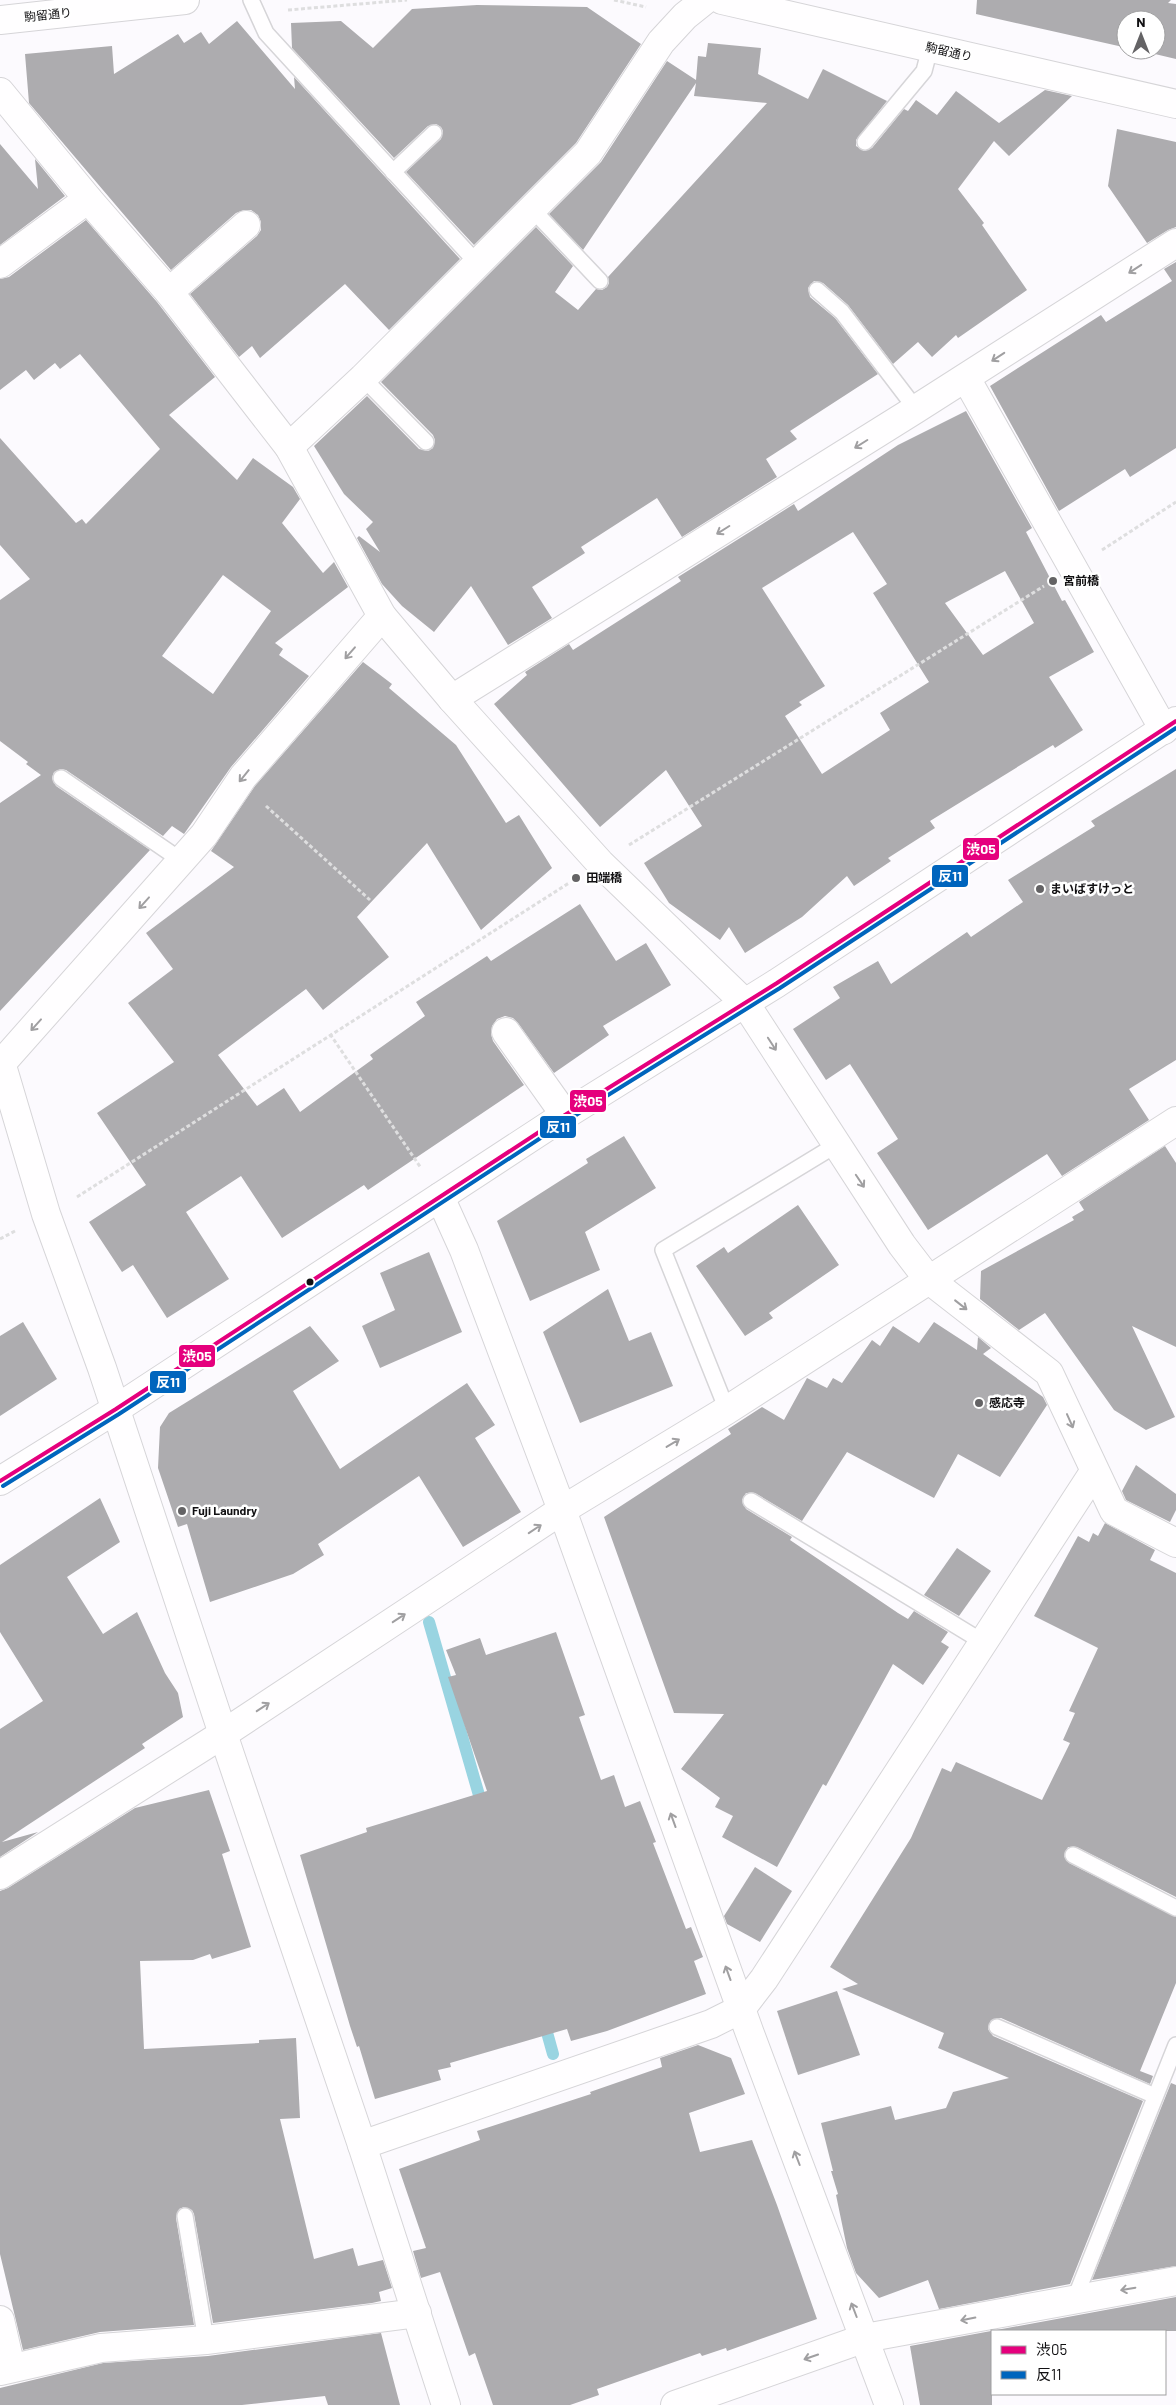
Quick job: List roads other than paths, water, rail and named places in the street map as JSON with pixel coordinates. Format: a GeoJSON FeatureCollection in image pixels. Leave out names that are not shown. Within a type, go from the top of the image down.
{"type":"FeatureCollection","features":[{"type":"Feature","properties":{"kind":"street"},"geometry":{"type":"LineString","coordinates":[[289,447],[363,378],[588,153],[661,42],[685,16],[705,0]]}},
{"type":"Feature","properties":{"kind":"street","name":"駒留通り"},"geometry":{"type":"LineString","coordinates":[[722,0],[1176,104]]}},
{"type":"Feature","properties":{"kind":"street","name":"駒留通り"},"geometry":{"type":"LineString","coordinates":[[0,20],[167,1]]}},
{"type":"Feature","properties":{"kind":"street"},"geometry":{"type":"LineString","coordinates":[[0,92],[88,199],[169,292],[289,447],[382,616],[452,699],[600,863],[745,1003],[836,1145],[928,1279],[1049,1373],[1114,1511],[1176,1543]]}},
{"type":"Feature","properties":{"kind":"street"},"geometry":{"type":"LineString","coordinates":[[0,264],[88,199]]}},
{"type":"Feature","properties":{"kind":"street"},"geometry":{"type":"LineString","coordinates":[[169,292],[246,225]]}},
{"type":"Feature","properties":{"kind":"street"},"geometry":{"type":"LineString","coordinates":[[452,699],[966,378],[1176,243]]}},
{"type":"Feature","properties":{"kind":"street"},"geometry":{"type":"LineString","coordinates":[[0,1481],[116,1409],[565,1115],[745,1003],[1170,726],[966,378]]}},
{"type":"Feature","properties":{"kind":"street"},"geometry":{"type":"LineString","coordinates":[[382,616],[239,782],[204,835],[182,861],[1,1063],[46,1214],[116,1409],[223,1734],[362,2145],[446,2405]]}},
{"type":"Feature","properties":{"kind":"street"},"geometry":{"type":"LineString","coordinates":[[506,1032],[565,1115]]}},
{"type":"Feature","properties":{"kind":"street"},"geometry":{"type":"LineString","coordinates":[[0,1875],[223,1734],[562,1510],[727,1410],[928,1279],[1176,1122]]}},
{"type":"Feature","properties":{"kind":"street"},"geometry":{"type":"LineString","coordinates":[[440,1197],[464,1250],[562,1510],[741,2009],[889,2405]]}},
{"type":"Feature","properties":{"kind":"street"},"geometry":{"type":"LineString","coordinates":[[362,2145],[711,2024],[741,2009],[770,1971],[1094,1472]]}},
{"type":"Feature","properties":{"kind":"street"},"geometry":{"type":"LineString","coordinates":[[675,2405],[865,2338],[1176,2281]]}},
{"type":"Feature","properties":{"kind":"street"},"geometry":{"type":"LineString","coordinates":[[0,2320],[5,2369],[101,2348],[206,2340],[417,2313]]}},
{"type":"Feature","properties":{"kind":"lane"},"geometry":{"type":"LineString","coordinates":[[251,0],[266,33],[477,263]]}},
{"type":"Feature","properties":{"kind":"lane"},"geometry":{"type":"LineString","coordinates":[[865,142],[924,71],[930,48]]}},
{"type":"Feature","properties":{"kind":"lane"},"geometry":{"type":"LineString","coordinates":[[393,172],[434,133]]}},
{"type":"Feature","properties":{"kind":"lane"},"geometry":{"type":"LineString","coordinates":[[533,210],[600,282]]}},
{"type":"Feature","properties":{"kind":"lane"},"geometry":{"type":"LineString","coordinates":[[817,290],[842,312],[916,409]]}},
{"type":"Feature","properties":{"kind":"lane"},"geometry":{"type":"LineString","coordinates":[[363,378],[426,442]]}},
{"type":"Feature","properties":{"kind":"lane"},"geometry":{"type":"LineString","coordinates":[[61,778],[182,861]]}},
{"type":"Feature","properties":{"kind":"lane"},"geometry":{"type":"LineString","coordinates":[[727,1410],[663,1250],[836,1145]]}},
{"type":"Feature","properties":{"kind":"lane"},"geometry":{"type":"LineString","coordinates":[[751,1501],[983,1642]]}},
{"type":"Feature","properties":{"kind":"lane"},"geometry":{"type":"LineString","coordinates":[[1073,1855],[1176,1908]]}},
{"type":"Feature","properties":{"kind":"lane"},"geometry":{"type":"LineString","coordinates":[[997,2027],[1155,2096]]}},
{"type":"Feature","properties":{"kind":"lane"},"geometry":{"type":"LineString","coordinates":[[1075,2298],[1176,2045]]}},
{"type":"Feature","properties":{"kind":"lane"},"geometry":{"type":"LineString","coordinates":[[185,2216],[206,2340]]}},
{"type":"Feature","properties":{"kind":"waterway"},"geometry":{"type":"LineString","coordinates":[[429,1622],[483,1809]]}},
{"type":"Feature","properties":{"kind":"waterway"},"geometry":{"type":"LineString","coordinates":[[543,2018],[553,2054]]}},
{"type":"Feature","properties":{"kind":"place","name":"宮前橋"},"geometry":{"type":"Point","coordinates":[1053,581]}},
{"type":"Feature","properties":{"kind":"place","name":"田端橋"},"geometry":{"type":"Point","coordinates":[576,878]}},
{"type":"Feature","properties":{"kind":"place","name":"まいばすけっと"},"geometry":{"type":"Point","coordinates":[1040,889]}},
{"type":"Feature","properties":{"kind":"place","name":"感応寺"},"geometry":{"type":"Point","coordinates":[979,1403]}},
{"type":"Feature","properties":{"kind":"place","name":"Fuji Laundry"},"geometry":{"type":"Point","coordinates":[182,1511]}}]}
